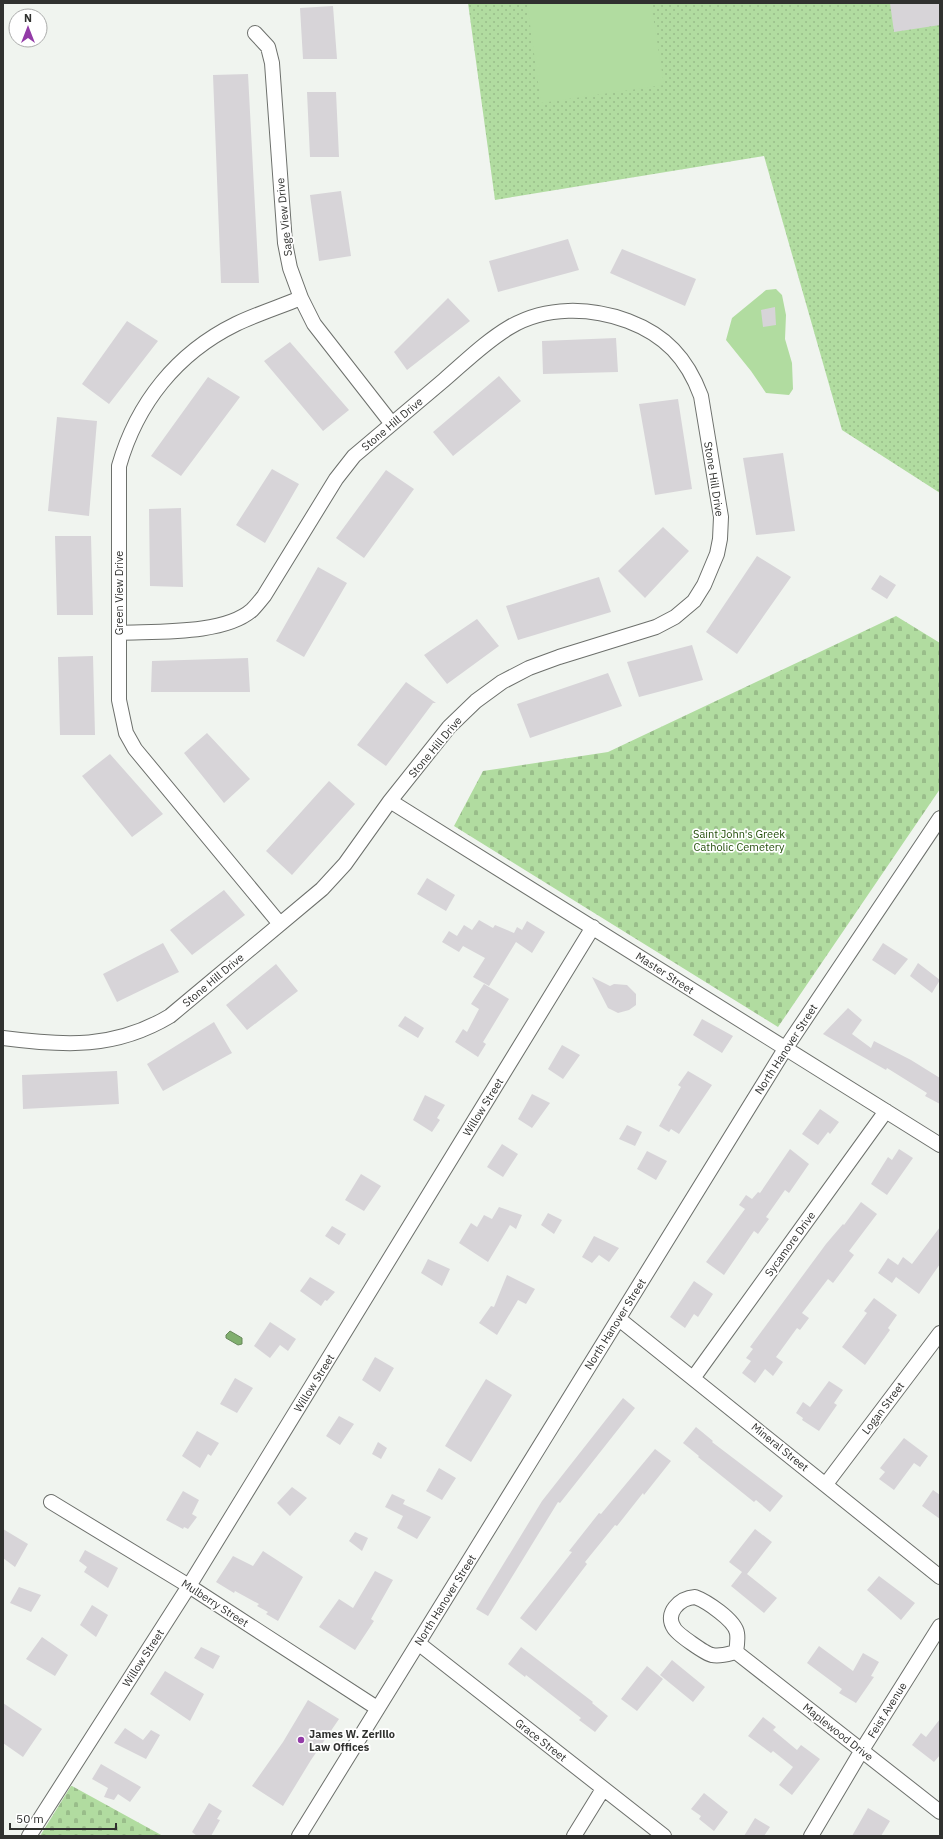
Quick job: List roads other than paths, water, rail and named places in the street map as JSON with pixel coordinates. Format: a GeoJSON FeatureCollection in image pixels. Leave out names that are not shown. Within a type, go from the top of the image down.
{"type":"FeatureCollection","features":[{"type":"Feature","properties":{"kind":"street","name":"Sage View Drive"},"geometry":{"type":"LineString","coordinates":[[255,33],[268,47],[272,63],[285,243],[290,268],[301,298],[314,324],[392,424]]}},
{"type":"Feature","properties":{"kind":"street","name":"Green View Drive"},"geometry":{"type":"LineString","coordinates":[[280,924],[135,749],[126,733],[119,700],[119,466],[126,441],[142,410],[160,383],[178,363],[199,346],[235,325],[301,298]]}},
{"type":"Feature","properties":{"kind":"street","name":"Stone Hill Drive"},"geometry":{"type":"LineString","coordinates":[[3,1038],[47,1044],[105,1042],[150,1027],[170,1016],[322,889],[345,864],[390,801],[449,727],[476,701],[502,682],[529,668],[559,657],[656,627],[680,613],[694,601],[704,585],[717,554],[720,539],[721,517],[701,396],[695,380],[685,363],[668,344],[650,330],[616,317],[588,311],[569,311],[547,313],[527,319],[497,336],[354,456],[336,479],[264,596],[251,611],[232,622],[207,629],[119,633]]}},
{"type":"Feature","properties":{"kind":"street","name":"Master Street"},"geometry":{"type":"LineString","coordinates":[[390,801],[940,1145]]}},
{"type":"Feature","properties":{"kind":"street","name":"North Hanover Street"},"geometry":{"type":"LineString","coordinates":[[299,1836],[785,1049],[940,818]]}},
{"type":"Feature","properties":{"kind":"street","name":"Willow Street"},"geometry":{"type":"LineString","coordinates":[[29,1836],[189,1586],[593,927]]}},
{"type":"Feature","properties":{"kind":"street","name":"Sycamore Drive"},"geometry":{"type":"LineString","coordinates":[[694,1378],[886,1111]]}},
{"type":"Feature","properties":{"kind":"street","name":"Mineral Street"},"geometry":{"type":"LineString","coordinates":[[619,1319],[940,1577]]}},
{"type":"Feature","properties":{"kind":"street","name":"Logan Street"},"geometry":{"type":"LineString","coordinates":[[826,1484],[940,1333]]}},
{"type":"Feature","properties":{"kind":"street","name":"Mulberry Street"},"geometry":{"type":"LineString","coordinates":[[51,1502],[189,1586],[377,1708]]}},
{"type":"Feature","properties":{"kind":"street"},"geometry":{"type":"LineString","coordinates":[[695,1597],[704,1600],[734,1624],[737,1632],[736,1652],[721,1656],[711,1655],[674,1629],[671,1620],[673,1610],[679,1602],[686,1598],[695,1597]]}},
{"type":"Feature","properties":{"kind":"street","name":"Feist Avenue"},"geometry":{"type":"LineString","coordinates":[[811,1836],[862,1750],[940,1626]]}},
{"type":"Feature","properties":{"kind":"street","name":"Grace Street"},"geometry":{"type":"LineString","coordinates":[[418,1643],[602,1789],[664,1836]]}},
{"type":"Feature","properties":{"kind":"street","name":"Maplewood Drive"},"geometry":{"type":"LineString","coordinates":[[736,1652],[940,1812]]}},
{"type":"Feature","properties":{"kind":"street"},"geometry":{"type":"LineString","coordinates":[[574,1836],[602,1789]]}},
{"type":"Feature","properties":{"kind":"water"},"geometry":{"type":"Polygon","coordinates":[[[230,1331],[242,1338],[242,1344],[238,1345],[226,1338],[226,1335],[230,1331]]]}},
{"type":"Feature","properties":{"kind":"place","name":"James W. Zerillo Law Offices"},"geometry":{"type":"Point","coordinates":[301,1740]}},
{"type":"Feature","properties":{"kind":"park label","name":"Saint John's Greek Catholic Cemetery"},"geometry":{"type":"Point","coordinates":[739,840]}}]}
